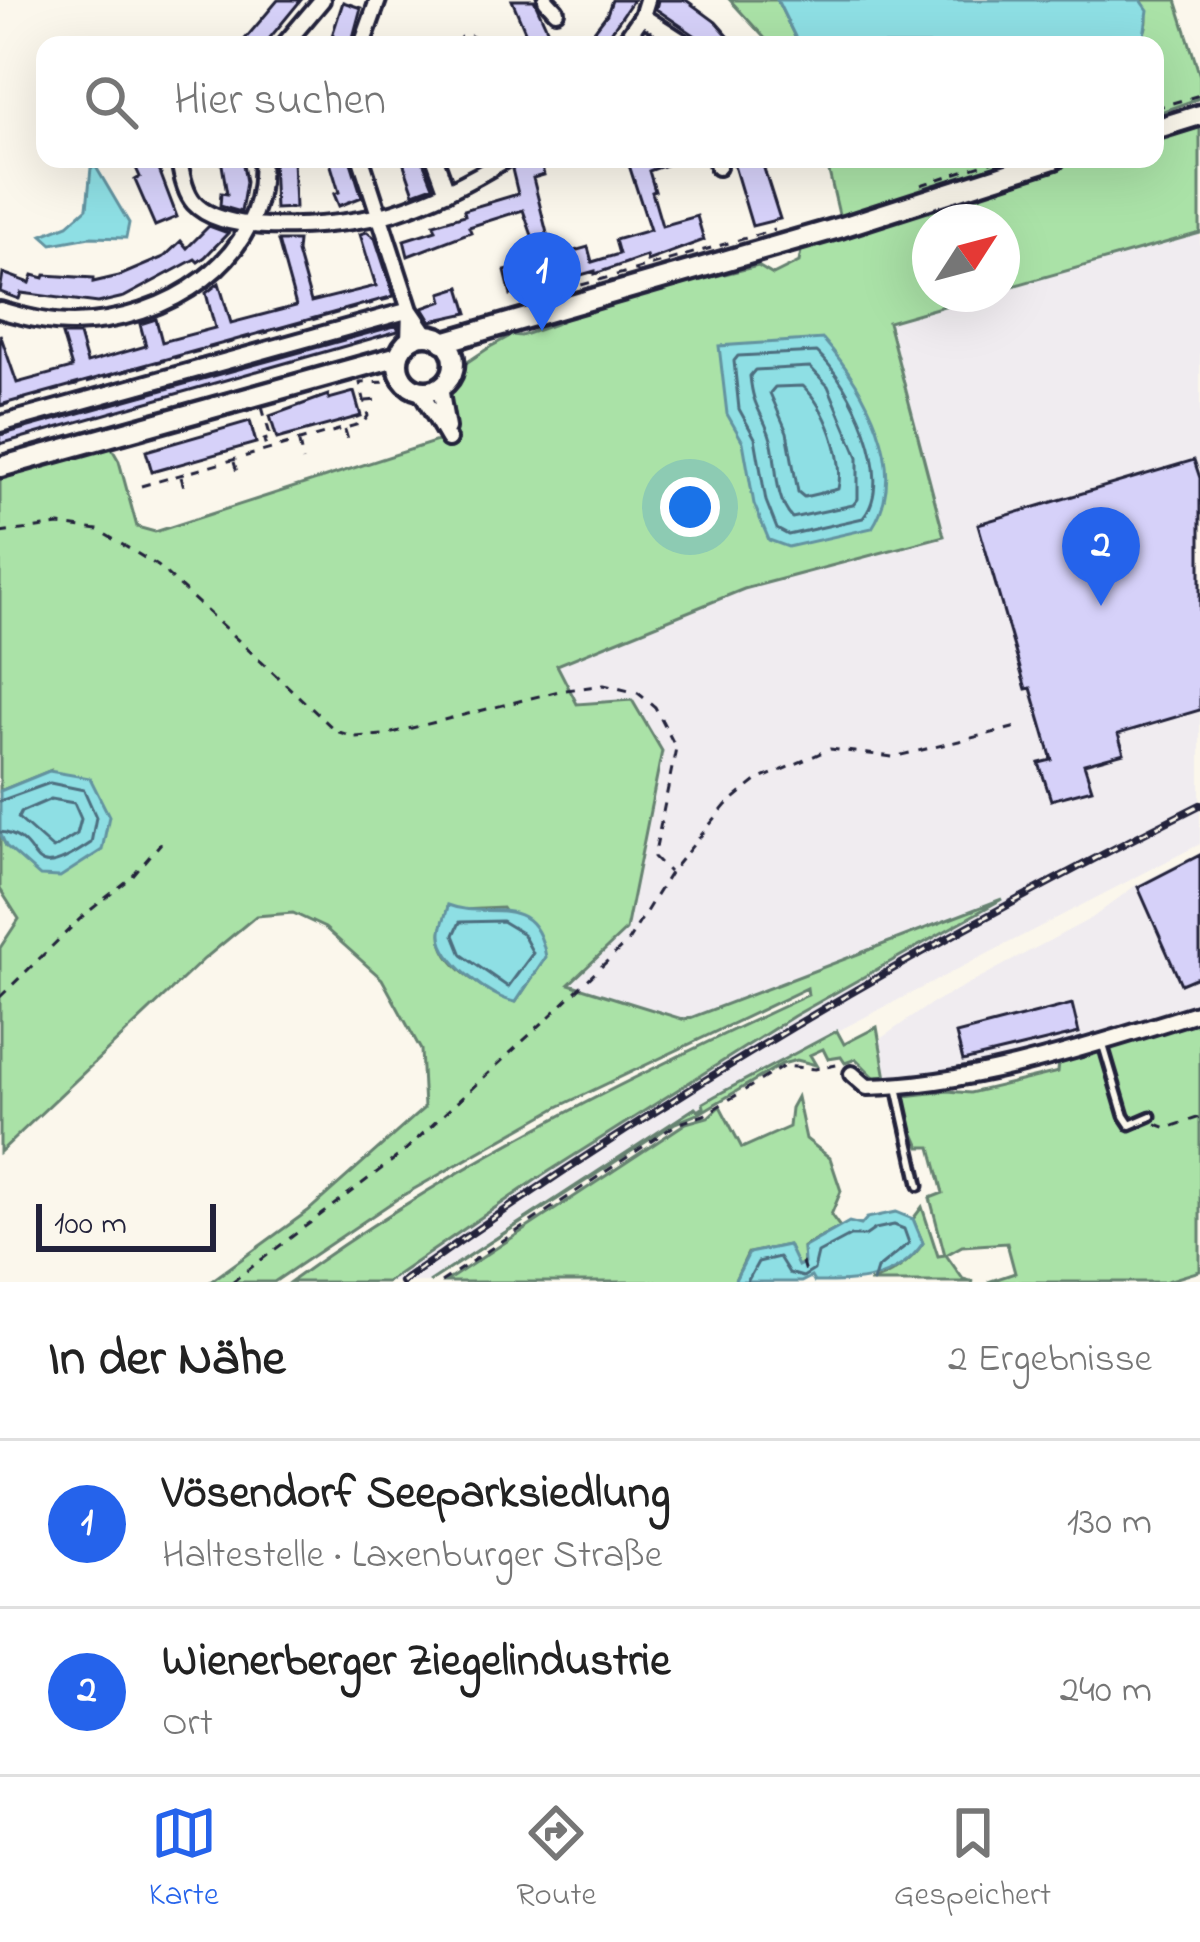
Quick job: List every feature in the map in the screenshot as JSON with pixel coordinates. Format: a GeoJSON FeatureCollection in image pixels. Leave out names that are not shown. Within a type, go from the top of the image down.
{"type":"FeatureCollection","features":[{"type":"Feature","properties":{"kind":"main road"},"geometry":{"type":"LineString","coordinates":[[1164,126],[1200,115]]}},
{"type":"Feature","properties":{"kind":"main road"},"geometry":{"type":"LineString","coordinates":[[0,467],[319,378],[419,343],[497,328],[1026,168]]}},
{"type":"Feature","properties":{"kind":"main road"},"geometry":{"type":"LineString","coordinates":[[319,378],[393,374],[425,392],[460,354],[497,328]]}},
{"type":"Feature","properties":{"kind":"main road"},"geometry":{"type":"LineString","coordinates":[[419,343],[454,364]]}},
{"type":"Feature","properties":{"kind":"main road"},"geometry":{"type":"LineString","coordinates":[[403,379],[419,343]]}},
{"type":"Feature","properties":{"kind":"street"},"geometry":{"type":"LineString","coordinates":[[292,36],[322,0]]}},
{"type":"Feature","properties":{"kind":"street"},"geometry":{"type":"LineString","coordinates":[[365,36],[378,0]]}},
{"type":"Feature","properties":{"kind":"street"},"geometry":{"type":"LineString","coordinates":[[628,36],[647,0]]}},
{"type":"Feature","properties":{"kind":"street"},"geometry":{"type":"LineString","coordinates":[[642,16],[673,36]]}},
{"type":"Feature","properties":{"kind":"street"},"geometry":{"type":"LineString","coordinates":[[182,168],[194,204],[207,213],[249,225],[334,224],[378,217],[447,192],[490,168]]}},
{"type":"Feature","properties":{"kind":"street"},"geometry":{"type":"LineString","coordinates":[[0,310],[70,323],[111,320],[185,294],[233,251],[249,225],[260,194],[261,168]]}},
{"type":"Feature","properties":{"kind":"street"},"geometry":{"type":"LineString","coordinates":[[364,168],[419,343]]}},
{"type":"Feature","properties":{"kind":"street"},"geometry":{"type":"LineString","coordinates":[[438,168],[447,192]]}},
{"type":"Feature","properties":{"kind":"street"},"geometry":{"type":"LineString","coordinates":[[0,424],[406,311]]}},
{"type":"Feature","properties":{"kind":"street"},"geometry":{"type":"LineString","coordinates":[[852,1074],[867,1087],[941,1081],[1200,1012]]}},
{"type":"Feature","properties":{"kind":"lane"},"geometry":{"type":"LineString","coordinates":[[1102,1041],[1124,1116],[1130,1125],[1147,1118]]}},
{"type":"Feature","properties":{"kind":"lane"},"geometry":{"type":"LineString","coordinates":[[897,1087],[919,1186]]}},
{"type":"Feature","properties":{"kind":"path"},"geometry":{"type":"LineString","coordinates":[[1164,105],[1200,95]]}},
{"type":"Feature","properties":{"kind":"path"},"geometry":{"type":"LineString","coordinates":[[918,186],[972,168]]}},
{"type":"Feature","properties":{"kind":"path"},"geometry":{"type":"LineString","coordinates":[[549,296],[784,228]]}},
{"type":"Feature","properties":{"kind":"path"},"geometry":{"type":"LineString","coordinates":[[0,406],[397,296],[406,311]]}},
{"type":"Feature","properties":{"kind":"path"},"geometry":{"type":"LineString","coordinates":[[141,486],[363,423],[368,416],[360,382],[392,382],[425,392]]}},
{"type":"Feature","properties":{"kind":"path"},"geometry":{"type":"LineString","coordinates":[[259,393],[271,438],[264,440],[267,450]]}},
{"type":"Feature","properties":{"kind":"path"},"geometry":{"type":"LineString","coordinates":[[364,401],[376,400]]}},
{"type":"Feature","properties":{"kind":"path"},"geometry":{"type":"LineString","coordinates":[[345,428],[350,447]]}},
{"type":"Feature","properties":{"kind":"path"},"geometry":{"type":"LineString","coordinates":[[298,441],[303,460]]}},
{"type":"Feature","properties":{"kind":"path"},"geometry":{"type":"LineString","coordinates":[[234,460],[239,479]]}},
{"type":"Feature","properties":{"kind":"path"},"geometry":{"type":"LineString","coordinates":[[181,475],[185,493]]}},
{"type":"Feature","properties":{"kind":"path"},"geometry":{"type":"LineString","coordinates":[[0,533],[59,525],[98,530],[158,566],[336,731],[355,737],[384,735],[604,685],[638,693],[655,707],[676,748],[654,857],[670,873]]}},
{"type":"Feature","properties":{"kind":"path"},"geometry":{"type":"LineString","coordinates":[[232,1282],[401,1154],[550,1016],[628,941],[670,873],[727,805],[757,782],[830,749],[893,757],[1017,727]]}},
{"type":"Feature","properties":{"kind":"path"},"geometry":{"type":"LineString","coordinates":[[0,998],[82,916],[132,878],[161,843]]}},
{"type":"Feature","properties":{"kind":"path"},"geometry":{"type":"LineString","coordinates":[[441,1282],[689,1119],[789,1064],[815,1069],[839,1062],[852,1074]]}},
{"type":"Feature","properties":{"kind":"path"},"geometry":{"type":"LineString","coordinates":[[1147,1118],[1167,1128],[1200,1117]]}},
{"type":"Feature","properties":{"kind":"path"},"geometry":{"type":"LineString","coordinates":[[802,1262],[807,1280]]}},
{"type":"Feature","properties":{"kind":"shaded area"},"geometry":{"type":"Polygon","coordinates":[[[1200,233],[1200,844],[747,1078],[429,1282],[387,1282],[537,1179],[793,1016],[1002,899],[685,1020],[568,983],[577,704],[557,665],[744,589],[943,535],[888,322],[923,312],[1020,312],[1020,284],[1200,233]]]}},
{"type":"Feature","properties":{"kind":"shaded area"},"geometry":{"type":"Polygon","coordinates":[[[1200,853],[1200,1004],[939,1078],[887,1084],[877,1041],[932,1003],[1092,918],[1136,885],[1200,853]]]}},
{"type":"Feature","properties":{"kind":"green space"},"geometry":{"type":"Polygon","coordinates":[[[730,0],[777,0],[795,36],[763,36],[730,0]]]}},
{"type":"Feature","properties":{"kind":"green space"},"geometry":{"type":"Polygon","coordinates":[[[1141,0],[1176,0],[1200,76],[1200,98],[1164,111],[1164,36],[1142,36],[1146,12],[1141,0]]]}},
{"type":"Feature","properties":{"kind":"green space"},"geometry":{"type":"Polygon","coordinates":[[[1200,123],[1200,233],[1020,284],[1020,204],[939,204],[1055,168],[1164,168],[1164,134],[1200,123]]]}},
{"type":"Feature","properties":{"kind":"green space"},"geometry":{"type":"Polygon","coordinates":[[[828,168],[1006,168],[842,227],[828,168]]]}},
{"type":"Feature","properties":{"kind":"green space"},"geometry":{"type":"Polygon","coordinates":[[[912,212],[912,312],[923,312],[888,322],[944,536],[744,589],[557,665],[577,704],[632,700],[662,751],[626,930],[569,984],[685,1020],[1002,899],[794,1016],[537,1179],[387,1282],[290,1282],[477,1162],[607,1091],[808,995],[807,988],[558,1107],[400,1197],[274,1282],[210,1282],[308,1211],[424,1108],[421,1050],[382,979],[325,928],[293,913],[256,916],[204,959],[0,1152],[0,948],[19,919],[0,889],[0,833],[6,846],[49,771],[0,791],[0,474],[108,442],[119,461],[137,527],[155,532],[450,437],[449,394],[466,363],[512,335],[555,324],[589,306],[758,266],[773,275],[799,262],[801,251],[912,212]],[[448,906],[443,945],[458,967],[480,985],[516,1002],[540,966],[502,908],[448,906]]]}},
{"type":"Feature","properties":{"kind":"green space"},"geometry":{"type":"Polygon","coordinates":[[[1200,1018],[1200,1271],[1164,1282],[988,1282],[1015,1273],[1007,1243],[962,1246],[946,1255],[963,1279],[974,1282],[869,1282],[899,1267],[923,1243],[913,1219],[922,1207],[938,1256],[945,1255],[930,1198],[943,1193],[931,1147],[920,1147],[906,1115],[905,1096],[970,1093],[1058,1072],[1059,1061],[1200,1018]]]}},
{"type":"Feature","properties":{"kind":"green space"},"geometry":{"type":"Polygon","coordinates":[[[877,1027],[887,1084],[856,1059],[845,1063],[841,1057],[828,1059],[823,1049],[810,1055],[816,1065],[797,1060],[782,1064],[675,1123],[429,1282],[715,1096],[837,1031],[844,1044],[877,1027]]]}},
{"type":"Feature","properties":{"kind":"green space"},"geometry":{"type":"Polygon","coordinates":[[[797,1097],[806,1139],[830,1158],[841,1191],[831,1215],[840,1227],[803,1247],[804,1264],[797,1266],[788,1245],[748,1253],[734,1282],[445,1282],[686,1123],[708,1117],[720,1106],[742,1148],[789,1127],[797,1097]]]}},
{"type":"Feature","properties":{"kind":"water"},"geometry":{"type":"Polygon","coordinates":[[[777,0],[1141,0],[1148,10],[1144,36],[795,36],[777,0]]]}},
{"type":"Feature","properties":{"kind":"water"},"geometry":{"type":"Polygon","coordinates":[[[91,168],[97,168],[129,223],[126,238],[90,237],[52,244],[42,235],[68,225],[87,208],[91,168]]]}},
{"type":"Feature","properties":{"kind":"water"},"geometry":{"type":"Polygon","coordinates":[[[823,339],[853,380],[877,429],[887,480],[883,505],[872,528],[788,547],[769,540],[754,504],[743,442],[727,414],[719,346],[823,339]]]}},
{"type":"Feature","properties":{"kind":"water"},"geometry":{"type":"Polygon","coordinates":[[[49,771],[90,778],[109,816],[102,850],[60,877],[40,876],[6,846],[0,833],[0,791],[49,771]]]}},
{"type":"Feature","properties":{"kind":"water"},"geometry":{"type":"Polygon","coordinates":[[[448,905],[508,912],[531,922],[546,957],[516,1002],[481,986],[448,955],[441,933],[448,905]]]}},
{"type":"Feature","properties":{"kind":"water"},"geometry":{"type":"Polygon","coordinates":[[[896,1212],[913,1219],[923,1243],[901,1266],[888,1272],[846,1281],[814,1282],[811,1277],[801,1282],[734,1282],[749,1253],[788,1245],[798,1266],[804,1263],[803,1248],[849,1222],[861,1225],[867,1218],[896,1212]]]}},
{"type":"Feature","properties":{"kind":"building"},"geometry":{"type":"Polygon","coordinates":[[[278,0],[301,0],[271,36],[248,36],[278,0]]]}},
{"type":"Feature","properties":{"kind":"building"},"geometry":{"type":"Polygon","coordinates":[[[512,0],[534,0],[549,33],[527,36],[512,0]]]}},
{"type":"Feature","properties":{"kind":"building"},"geometry":{"type":"Polygon","coordinates":[[[612,0],[633,0],[608,36],[590,36],[612,0]]]}},
{"type":"Feature","properties":{"kind":"building"},"geometry":{"type":"Polygon","coordinates":[[[658,0],[686,0],[728,36],[696,36],[656,9],[658,0]]]}},
{"type":"Feature","properties":{"kind":"building"},"geometry":{"type":"Polygon","coordinates":[[[343,2],[361,8],[353,36],[332,36],[343,2]]]}},
{"type":"Feature","properties":{"kind":"building"},"geometry":{"type":"Polygon","coordinates":[[[136,168],[158,168],[177,217],[155,226],[135,180],[140,177],[136,168]]]}},
{"type":"Feature","properties":{"kind":"building"},"geometry":{"type":"Polygon","coordinates":[[[223,168],[244,168],[241,212],[220,206],[221,193],[227,194],[223,168]]]}},
{"type":"Feature","properties":{"kind":"building"},"geometry":{"type":"Polygon","coordinates":[[[273,168],[293,168],[295,208],[275,209],[273,168]]]}},
{"type":"Feature","properties":{"kind":"building"},"geometry":{"type":"Polygon","coordinates":[[[332,168],[353,168],[362,197],[339,206],[334,194],[339,192],[332,168]]]}},
{"type":"Feature","properties":{"kind":"building"},"geometry":{"type":"Polygon","coordinates":[[[405,168],[426,168],[433,186],[414,193],[405,168]]]}},
{"type":"Feature","properties":{"kind":"building"},"geometry":{"type":"Polygon","coordinates":[[[542,168],[544,175],[533,178],[553,257],[588,247],[592,262],[619,254],[615,240],[650,230],[630,168],[657,168],[649,171],[662,226],[697,216],[704,240],[647,261],[646,256],[570,278],[572,283],[511,295],[505,271],[541,261],[523,210],[469,227],[471,232],[408,256],[404,240],[436,230],[434,224],[465,215],[464,210],[518,194],[512,169],[542,168]]]}},
{"type":"Feature","properties":{"kind":"building"},"geometry":{"type":"Polygon","coordinates":[[[735,168],[764,168],[780,219],[752,226],[735,168]]]}},
{"type":"Feature","properties":{"kind":"building"},"geometry":{"type":"Polygon","coordinates":[[[209,226],[228,233],[205,257],[124,297],[98,303],[21,293],[19,299],[0,292],[3,273],[30,283],[33,275],[93,278],[93,282],[119,276],[164,257],[181,241],[187,248],[209,226]]]}},
{"type":"Feature","properties":{"kind":"building"},"geometry":{"type":"Polygon","coordinates":[[[367,232],[375,238],[394,296],[0,405],[0,334],[17,383],[72,368],[62,335],[79,335],[87,363],[146,346],[140,324],[156,319],[162,342],[215,328],[206,293],[219,283],[231,323],[296,306],[278,241],[298,241],[311,302],[376,286],[360,234],[367,232]]]}},
{"type":"Feature","properties":{"kind":"building"},"geometry":{"type":"Polygon","coordinates":[[[460,287],[468,313],[431,321],[423,308],[443,301],[441,293],[460,287]]]}},
{"type":"Feature","properties":{"kind":"building"},"geometry":{"type":"Polygon","coordinates":[[[398,325],[398,331],[0,444],[0,435],[398,325]]]}},
{"type":"Feature","properties":{"kind":"building"},"geometry":{"type":"Polygon","coordinates":[[[354,392],[361,416],[277,439],[270,416],[328,395],[329,399],[354,392]]]}},
{"type":"Feature","properties":{"kind":"building"},"geometry":{"type":"Polygon","coordinates":[[[250,421],[256,443],[152,472],[146,451],[250,421]]]}},
{"type":"Feature","properties":{"kind":"building"},"geometry":{"type":"Polygon","coordinates":[[[1194,460],[1200,478],[1200,710],[1118,734],[1124,753],[1084,764],[1092,789],[1051,800],[1039,763],[1052,760],[978,524],[1194,460]]]}},
{"type":"Feature","properties":{"kind":"building"},"geometry":{"type":"Polygon","coordinates":[[[1200,855],[1200,976],[1181,984],[1138,887],[1200,855]]]}},
{"type":"Feature","properties":{"kind":"building"},"geometry":{"type":"Polygon","coordinates":[[[1072,1004],[1079,1033],[963,1061],[956,1034],[1072,1004]]]}},
{"type":"Feature","properties":{"kind":"railway"},"geometry":{"type":"LineString","coordinates":[[402,1282],[594,1151],[792,1028],[994,912],[1200,805]]}},
{"type":"Feature","properties":{"kind":"place","name":"Vösendorf Seeparksiedlung"},"geometry":{"type":"Point","coordinates":[542,331]}},
{"type":"Feature","properties":{"kind":"place","name":"Wienerberger Ziegelindustrie"},"geometry":{"type":"Point","coordinates":[1101,606]}}]}
